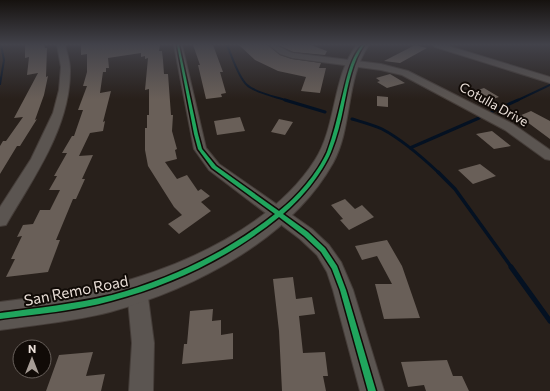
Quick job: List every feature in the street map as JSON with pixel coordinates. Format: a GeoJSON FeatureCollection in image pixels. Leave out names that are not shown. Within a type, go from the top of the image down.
{"type":"FeatureCollection","features":[{"type":"Feature","properties":{"kind":"street"},"geometry":{"type":"LineString","coordinates":[[0,220],[49,136],[64,92],[65,63]]}},
{"type":"Feature","properties":{"kind":"street"},"geometry":{"type":"LineString","coordinates":[[182,63],[196,134],[204,155],[220,171],[315,241],[330,258],[343,290],[372,391]]}},
{"type":"Feature","properties":{"kind":"street","name":"San Remo Road"},"geometry":{"type":"LineString","coordinates":[[0,316],[86,303],[137,290],[191,269],[248,237],[279,214],[296,199],[324,162],[331,144],[355,63]]}},
{"type":"Feature","properties":{"kind":"street","name":"Cotulla Drive"},"geometry":{"type":"LineString","coordinates":[[378,63],[390,69],[413,76],[509,127],[550,156]]}},
{"type":"Feature","properties":{"kind":"street"},"geometry":{"type":"LineString","coordinates":[[496,63],[550,80]]}},
{"type":"Feature","properties":{"kind":"street"},"geometry":{"type":"LineString","coordinates":[[137,290],[143,343],[141,391]]}},
{"type":"Feature","properties":{"kind":"building"},"geometry":{"type":"Polygon","coordinates":[[[28,63],[46,63],[46,77],[48,76],[44,95],[35,120],[37,119],[20,146],[17,146],[0,174],[0,146],[3,141],[6,141],[23,117],[14,118],[38,73],[27,75],[28,63]]]}},
{"type":"Feature","properties":{"kind":"building"},"geometry":{"type":"Polygon","coordinates":[[[87,63],[109,63],[109,68],[106,68],[106,72],[103,72],[100,93],[111,91],[103,122],[105,121],[103,131],[90,133],[79,156],[93,155],[82,179],[85,179],[76,199],[73,199],[56,240],[60,240],[48,272],[6,277],[15,259],[11,259],[22,236],[17,237],[23,225],[33,224],[40,210],[50,210],[60,190],[49,190],[57,176],[54,176],[67,153],[62,153],[72,136],[74,136],[83,110],[78,110],[87,86],[83,86],[87,72],[87,63]]]}},
{"type":"Feature","properties":{"kind":"building"},"geometry":{"type":"Polygon","coordinates":[[[148,63],[163,63],[164,74],[168,74],[171,115],[173,115],[172,131],[177,149],[175,150],[177,159],[165,162],[177,179],[187,175],[198,191],[201,189],[210,196],[201,202],[211,211],[179,234],[168,224],[182,215],[174,207],[148,166],[145,150],[145,128],[147,128],[147,115],[149,115],[149,89],[145,90],[148,63]]]}},
{"type":"Feature","properties":{"kind":"building"},"geometry":{"type":"Polygon","coordinates":[[[199,63],[220,63],[223,72],[220,72],[226,93],[221,94],[222,97],[206,99],[198,65],[200,65],[199,63]]]}},
{"type":"Feature","properties":{"kind":"building"},"geometry":{"type":"Polygon","coordinates":[[[262,63],[321,63],[319,68],[326,68],[320,93],[301,91],[306,77],[278,71],[262,63]]]}},
{"type":"Feature","properties":{"kind":"building"},"geometry":{"type":"Polygon","coordinates":[[[390,74],[405,83],[387,88],[377,82],[380,81],[376,78],[390,74]]]}},
{"type":"Feature","properties":{"kind":"building"},"geometry":{"type":"Polygon","coordinates":[[[484,88],[499,97],[484,102],[469,93],[484,88]]]}},
{"type":"Feature","properties":{"kind":"building"},"geometry":{"type":"Polygon","coordinates":[[[377,96],[388,97],[388,107],[377,106],[377,96]]]}},
{"type":"Feature","properties":{"kind":"building"},"geometry":{"type":"Polygon","coordinates":[[[531,111],[550,121],[550,139],[519,116],[531,111]]]}},
{"type":"Feature","properties":{"kind":"building"},"geometry":{"type":"Polygon","coordinates":[[[240,117],[245,131],[217,135],[214,121],[240,117]]]}},
{"type":"Feature","properties":{"kind":"building"},"geometry":{"type":"Polygon","coordinates":[[[279,119],[293,122],[285,135],[271,132],[279,119]]]}},
{"type":"Feature","properties":{"kind":"building"},"geometry":{"type":"Polygon","coordinates":[[[492,131],[511,146],[494,149],[476,134],[492,131]]]}},
{"type":"Feature","properties":{"kind":"building"},"geometry":{"type":"Polygon","coordinates":[[[480,164],[496,176],[473,184],[458,170],[480,164]]]}},
{"type":"Feature","properties":{"kind":"building"},"geometry":{"type":"Polygon","coordinates":[[[345,199],[355,209],[362,205],[374,217],[349,230],[340,220],[343,219],[331,205],[345,199]]]}},
{"type":"Feature","properties":{"kind":"building"},"geometry":{"type":"Polygon","coordinates":[[[387,240],[402,266],[420,318],[384,319],[375,284],[392,284],[377,256],[362,260],[355,246],[387,240]]]}},
{"type":"Feature","properties":{"kind":"building"},"geometry":{"type":"Polygon","coordinates":[[[293,277],[296,299],[312,297],[315,314],[299,316],[303,353],[325,352],[328,376],[323,376],[326,391],[282,391],[279,331],[273,279],[293,277]]]}},
{"type":"Feature","properties":{"kind":"building"},"geometry":{"type":"Polygon","coordinates":[[[213,309],[212,321],[221,320],[221,335],[233,333],[233,359],[182,364],[184,344],[187,344],[190,311],[213,309]]]}},
{"type":"Feature","properties":{"kind":"building"},"geometry":{"type":"Polygon","coordinates":[[[93,352],[86,376],[105,374],[101,391],[46,391],[50,379],[52,379],[52,374],[59,355],[93,352]]]}},
{"type":"Feature","properties":{"kind":"building"},"geometry":{"type":"Polygon","coordinates":[[[447,360],[453,376],[462,376],[469,391],[426,391],[424,385],[408,387],[401,362],[447,360]]]}},
{"type":"Feature","properties":{"kind":"waterway"},"geometry":{"type":"LineString","coordinates":[[0,84],[3,63]]}},
{"type":"Feature","properties":{"kind":"waterway"},"geometry":{"type":"LineString","coordinates":[[234,63],[244,81],[251,88],[261,93],[288,101]]}},
{"type":"Feature","properties":{"kind":"waterway"},"geometry":{"type":"LineString","coordinates":[[516,101],[550,85]]}},
{"type":"Feature","properties":{"kind":"waterway"},"geometry":{"type":"LineString","coordinates":[[285,100],[325,112]]}},
{"type":"Feature","properties":{"kind":"waterway"},"geometry":{"type":"LineString","coordinates":[[489,113],[518,100]]}},
{"type":"Feature","properties":{"kind":"waterway"},"geometry":{"type":"LineString","coordinates":[[410,148],[479,118]]}},
{"type":"Feature","properties":{"kind":"waterway"},"geometry":{"type":"LineString","coordinates":[[352,119],[382,129],[410,148]]}},
{"type":"Feature","properties":{"kind":"waterway"},"geometry":{"type":"LineString","coordinates":[[410,148],[439,173]]}},
{"type":"Feature","properties":{"kind":"waterway"},"geometry":{"type":"LineString","coordinates":[[439,173],[455,189],[512,268]]}},
{"type":"Feature","properties":{"kind":"waterway"},"geometry":{"type":"LineString","coordinates":[[511,267],[550,321]]}},
{"type":"Feature","properties":{"kind":"cycle path"},"geometry":{"type":"LineString","coordinates":[[182,63],[200,149],[214,167],[306,234],[323,250],[335,268],[343,290],[372,391]]}},
{"type":"Feature","properties":{"kind":"cycle path"},"geometry":{"type":"LineString","coordinates":[[0,316],[84,304],[139,290],[200,265],[260,230],[286,209],[307,186],[324,162],[335,133],[354,63]]}}]}
